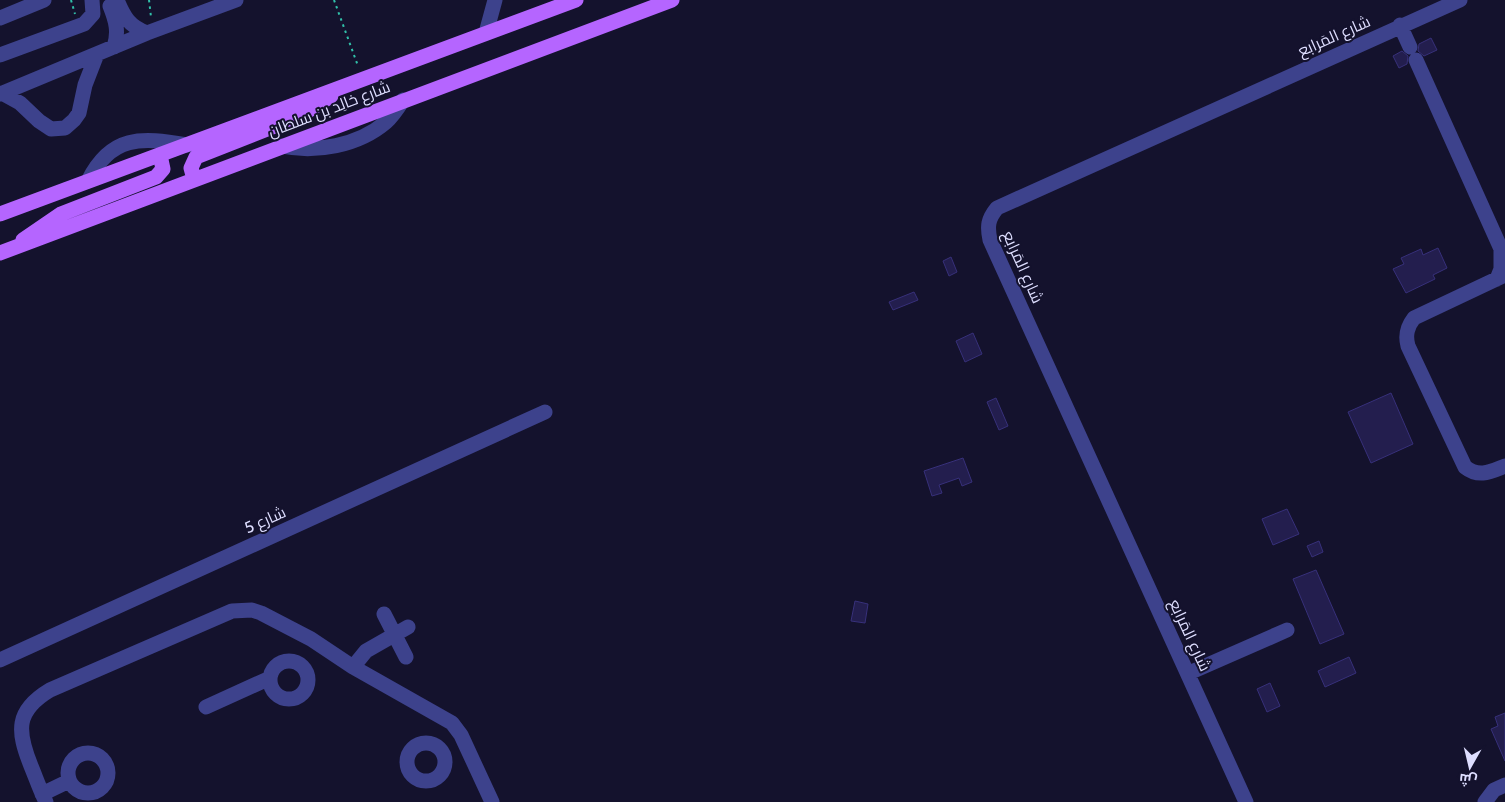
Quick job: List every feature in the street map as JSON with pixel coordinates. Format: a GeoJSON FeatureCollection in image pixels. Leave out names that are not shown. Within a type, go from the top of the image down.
{"type":"FeatureCollection","features":[{"type":"Feature","properties":{"kind":"main road","name":"شارع خالِد بن سلطان"},"geometry":{"type":"LineString","coordinates":[[0,214],[576,0]]}},
{"type":"Feature","properties":{"kind":"main road","name":"شارع خالِد بن سلطان"},"geometry":{"type":"LineString","coordinates":[[0,254],[403,100],[672,0]]}},
{"type":"Feature","properties":{"kind":"main road"},"geometry":{"type":"LineString","coordinates":[[194,179],[191,168],[196,157],[306,113],[322,104],[339,88]]}},
{"type":"Feature","properties":{"kind":"main road"},"geometry":{"type":"LineString","coordinates":[[14,248],[36,229],[60,214],[156,178],[163,169],[160,155]]}},
{"type":"Feature","properties":{"kind":"street"},"geometry":{"type":"LineString","coordinates":[[0,18],[44,0]]}},
{"type":"Feature","properties":{"kind":"street"},"geometry":{"type":"LineString","coordinates":[[90,20],[94,8],[92,0]]}},
{"type":"Feature","properties":{"kind":"street"},"geometry":{"type":"LineString","coordinates":[[107,0],[117,23],[117,37],[114,47]]}},
{"type":"Feature","properties":{"kind":"street"},"geometry":{"type":"LineString","coordinates":[[117,0],[125,20],[134,28],[150,32]]}},
{"type":"Feature","properties":{"kind":"street"},"geometry":{"type":"LineString","coordinates":[[1,94],[150,32],[236,0]]}},
{"type":"Feature","properties":{"kind":"street"},"geometry":{"type":"LineString","coordinates":[[486,33],[495,0]]}},
{"type":"Feature","properties":{"kind":"street","name":"شارع المَرابع"},"geometry":{"type":"LineString","coordinates":[[1246,802],[1189,673],[990,240],[987,229],[990,217],[997,208],[1400,25],[1460,0]]}},
{"type":"Feature","properties":{"kind":"street"},"geometry":{"type":"LineString","coordinates":[[0,55],[90,20],[101,17],[117,23]]}},
{"type":"Feature","properties":{"kind":"street"},"geometry":{"type":"LineString","coordinates":[[1400,25],[1503,250],[1501,277],[1414,318],[1409,324],[1406,339],[1465,467],[1478,474],[1486,474],[1505,466]]}},
{"type":"Feature","properties":{"kind":"street"},"geometry":{"type":"LineString","coordinates":[[1,94],[20,103],[39,121],[51,129],[64,128],[79,113],[97,54]]}},
{"type":"Feature","properties":{"kind":"street"},"geometry":{"type":"LineString","coordinates":[[88,181],[97,163],[118,147],[152,139],[187,145]]}},
{"type":"Feature","properties":{"kind":"street","name":"شارع 5"},"geometry":{"type":"LineString","coordinates":[[0,660],[545,412]]}},
{"type":"Feature","properties":{"kind":"street"},"geometry":{"type":"LineString","coordinates":[[68,781],[44,798],[23,746],[21,723],[34,700],[50,690],[232,611],[252,610],[261,612],[312,639],[353,667],[452,723],[465,744],[492,802]]}},
{"type":"Feature","properties":{"kind":"street"},"geometry":{"type":"LineString","coordinates":[[384,614],[401,631],[406,658]]}},
{"type":"Feature","properties":{"kind":"street"},"geometry":{"type":"LineString","coordinates":[[1189,673],[1287,630]]}},
{"type":"Feature","properties":{"kind":"street"},"geometry":{"type":"LineString","coordinates":[[353,667],[366,651],[401,631]]}},
{"type":"Feature","properties":{"kind":"street"},"geometry":{"type":"LineString","coordinates":[[296,662],[312,639]]}},
{"type":"Feature","properties":{"kind":"street"},"geometry":{"type":"LineString","coordinates":[[288,660],[296,662],[304,667],[308,676],[308,685],[303,693],[295,698],[285,699],[277,695],[271,687],[270,678],[273,670],[279,663],[288,660]]}},
{"type":"Feature","properties":{"kind":"street"},"geometry":{"type":"LineString","coordinates":[[206,707],[270,678]]}},
{"type":"Feature","properties":{"kind":"street"},"geometry":{"type":"LineString","coordinates":[[443,754],[465,744]]}},
{"type":"Feature","properties":{"kind":"street"},"geometry":{"type":"LineString","coordinates":[[86,753],[99,756],[107,766],[108,779],[100,790],[90,798],[76,791],[68,781],[68,768],[74,758],[86,753]]}},
{"type":"Feature","properties":{"kind":"street"},"geometry":{"type":"LineString","coordinates":[[1485,802],[1494,790],[1505,784]]}},
{"type":"Feature","properties":{"kind":"path"},"geometry":{"type":"LineString","coordinates":[[149,0],[150,32]]}},
{"type":"Feature","properties":{"kind":"path"},"geometry":{"type":"LineString","coordinates":[[334,0],[362,78]]}},
{"type":"Feature","properties":{"kind":"building"},"geometry":{"type":"Polygon","coordinates":[[[1431,38],[1437,50],[1424,56],[1418,51],[1419,44],[1431,38]]]}},
{"type":"Feature","properties":{"kind":"building"},"geometry":{"type":"Polygon","coordinates":[[[1402,51],[1408,56],[1407,64],[1399,68],[1393,56],[1402,51]]]}},
{"type":"Feature","properties":{"kind":"building"},"geometry":{"type":"Polygon","coordinates":[[[1438,248],[1447,268],[1433,275],[1435,279],[1406,293],[1393,269],[1404,264],[1401,258],[1421,249],[1423,255],[1438,248]]]}},
{"type":"Feature","properties":{"kind":"building"},"geometry":{"type":"Polygon","coordinates":[[[951,257],[957,272],[949,276],[943,261],[951,257]]]}},
{"type":"Feature","properties":{"kind":"building"},"geometry":{"type":"Polygon","coordinates":[[[914,292],[918,300],[893,310],[889,302],[914,292]]]}},
{"type":"Feature","properties":{"kind":"building"},"geometry":{"type":"Polygon","coordinates":[[[973,333],[982,354],[965,362],[956,341],[973,333]]]}},
{"type":"Feature","properties":{"kind":"building"},"geometry":{"type":"Polygon","coordinates":[[[1391,393],[1413,444],[1371,463],[1348,412],[1391,393]]]}},
{"type":"Feature","properties":{"kind":"building"},"geometry":{"type":"Polygon","coordinates":[[[996,398],[1008,426],[999,430],[987,402],[996,398]]]}},
{"type":"Feature","properties":{"kind":"building"},"geometry":{"type":"Polygon","coordinates":[[[963,458],[972,482],[962,486],[959,478],[939,485],[942,493],[932,496],[924,471],[963,458]]]}},
{"type":"Feature","properties":{"kind":"building"},"geometry":{"type":"Polygon","coordinates":[[[1287,509],[1299,534],[1273,545],[1262,519],[1287,509]]]}},
{"type":"Feature","properties":{"kind":"building"},"geometry":{"type":"Polygon","coordinates":[[[1319,541],[1323,552],[1312,557],[1307,546],[1319,541]]]}},
{"type":"Feature","properties":{"kind":"building"},"geometry":{"type":"Polygon","coordinates":[[[1316,570],[1344,634],[1320,644],[1293,579],[1316,570]]]}},
{"type":"Feature","properties":{"kind":"building"},"geometry":{"type":"Polygon","coordinates":[[[855,601],[868,604],[865,623],[851,621],[855,601]]]}},
{"type":"Feature","properties":{"kind":"building"},"geometry":{"type":"Polygon","coordinates":[[[1349,657],[1356,673],[1325,687],[1318,671],[1349,657]]]}},
{"type":"Feature","properties":{"kind":"building"},"geometry":{"type":"Polygon","coordinates":[[[1270,683],[1280,706],[1267,712],[1257,689],[1270,683]]]}},
{"type":"Feature","properties":{"kind":"building"},"geometry":{"type":"Polygon","coordinates":[[[1505,713],[1505,761],[1491,729],[1498,726],[1495,717],[1505,713]]]}}]}
